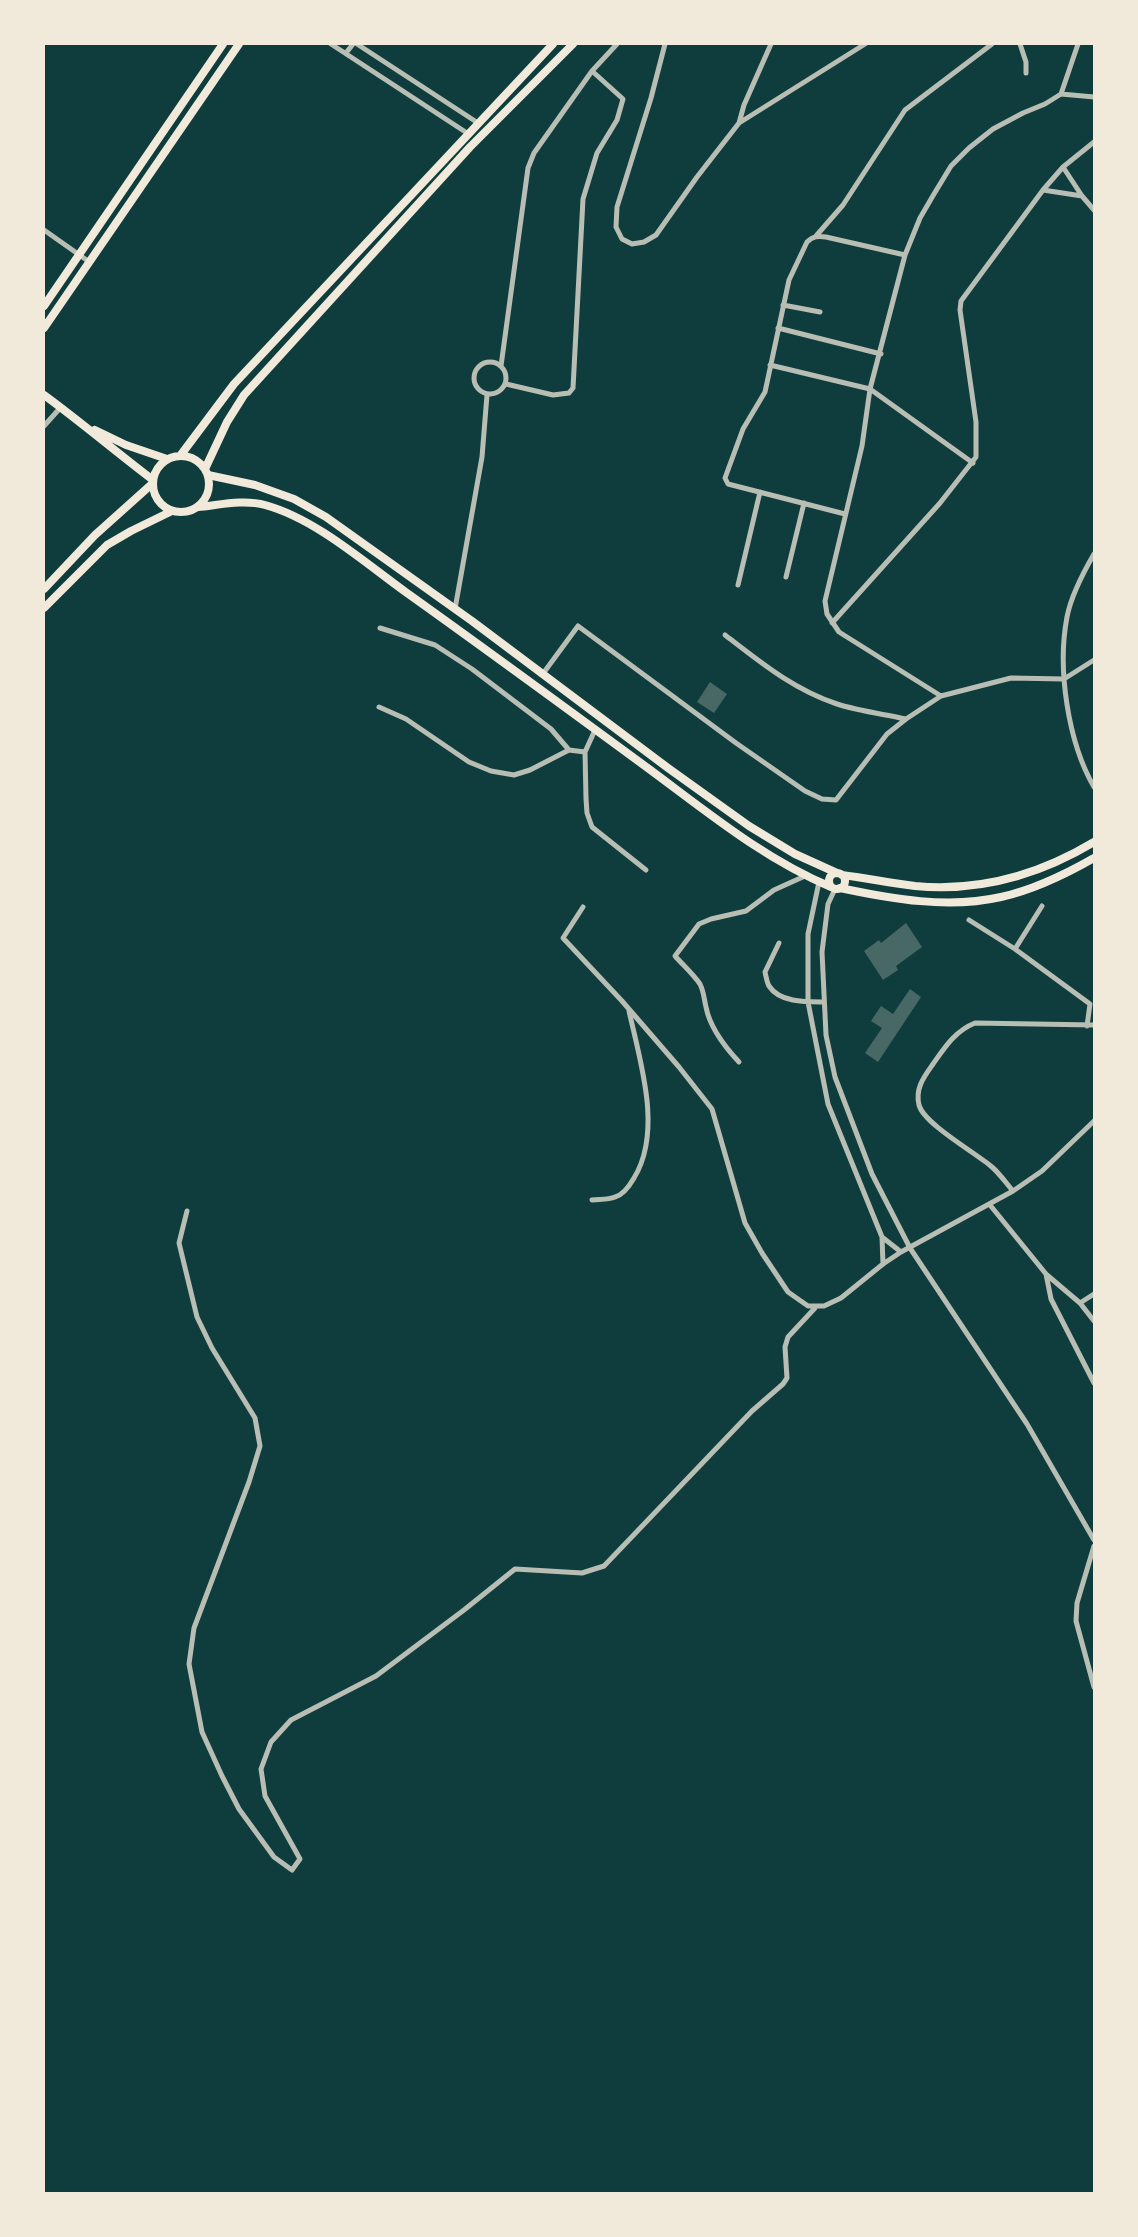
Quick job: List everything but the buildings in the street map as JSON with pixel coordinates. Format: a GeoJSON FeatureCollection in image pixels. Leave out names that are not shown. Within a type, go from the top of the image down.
{"type":"FeatureCollection","features":[{"type":"Feature","properties":{"kind":"main road"},"geometry":{"type":"LineString","coordinates":[[44,306],[223,44]]}},
{"type":"Feature","properties":{"kind":"main road"},"geometry":{"type":"LineString","coordinates":[[44,328],[239,44]]}},
{"type":"Feature","properties":{"kind":"main road"},"geometry":{"type":"LineString","coordinates":[[180,456],[234,384],[467,133],[553,44]]}},
{"type":"Feature","properties":{"kind":"main road"},"geometry":{"type":"LineString","coordinates":[[198,507],[208,493],[206,472],[214,445],[244,395],[470,147],[573,44]]}},
{"type":"Feature","properties":{"kind":"main road"},"geometry":{"type":"LineString","coordinates":[[159,135],[170,142]]}},
{"type":"Feature","properties":{"kind":"main road"},"geometry":{"type":"LineString","coordinates":[[44,395],[88,426],[110,447],[153,481],[156,497],[160,503],[172,511]]}},
{"type":"Feature","properties":{"kind":"main road"},"geometry":{"type":"LineString","coordinates":[[88,426],[126,445],[167,459],[180,456],[194,459],[206,472],[255,485],[294,499],[326,517],[455,609],[749,826],[795,854],[839,874],[916,886],[980,885],[1008,880],[1036,871],[1095,842]]}},
{"type":"Feature","properties":{"kind":"main road"},"geometry":{"type":"LineString","coordinates":[[44,589],[95,535],[153,481],[158,468],[167,459]]}},
{"type":"Feature","properties":{"kind":"main road"},"geometry":{"type":"LineString","coordinates":[[44,609],[107,545],[172,511],[190,511],[198,507],[246,502],[264,504],[285,512],[318,530],[735,833],[805,876],[819,882],[835,888],[918,901],[956,902],[1001,897],[1044,883],[1095,858]]}},
{"type":"Feature","properties":{"kind":"main road"},"geometry":{"type":"LineString","coordinates":[[835,888],[828,882],[830,877],[839,874]]}},
{"type":"Feature","properties":{"kind":"main road"},"geometry":{"type":"LineString","coordinates":[[835,888],[845,882],[839,874]]}},
{"type":"Feature","properties":{"kind":"street"},"geometry":{"type":"LineString","coordinates":[[331,44],[467,133]]}},
{"type":"Feature","properties":{"kind":"street"},"geometry":{"type":"LineString","coordinates":[[346,53],[355,44],[478,123]]}},
{"type":"Feature","properties":{"kind":"street"},"geometry":{"type":"LineString","coordinates":[[501,366],[488,362],[477,369],[474,382],[479,390],[487,394],[496,394],[506,384],[506,374],[501,366],[528,168],[534,153],[592,71],[617,44]]}},
{"type":"Feature","properties":{"kind":"street"},"geometry":{"type":"LineString","coordinates":[[665,44],[651,98],[617,207],[616,227],[622,239],[632,244],[644,242],[656,235],[739,123],[865,44]]}},
{"type":"Feature","properties":{"kind":"street"},"geometry":{"type":"LineString","coordinates":[[739,123],[744,105],[771,44]]}},
{"type":"Feature","properties":{"kind":"street"},"geometry":{"type":"LineString","coordinates":[[845,514],[728,484],[725,478],[743,429],[765,392],[789,280],[807,242],[816,236],[843,205],[904,110],[992,44]]}},
{"type":"Feature","properties":{"kind":"street"},"geometry":{"type":"LineString","coordinates":[[1020,44],[1026,62],[1026,74]]}},
{"type":"Feature","properties":{"kind":"street"},"geometry":{"type":"LineString","coordinates":[[1061,94],[1078,44]]}},
{"type":"Feature","properties":{"kind":"street"},"geometry":{"type":"LineString","coordinates":[[506,384],[554,395],[569,393],[573,388],[583,199],[597,153],[617,120],[623,105],[623,99],[592,71]]}},
{"type":"Feature","properties":{"kind":"street"},"geometry":{"type":"LineString","coordinates":[[941,696],[839,632],[832,623],[825,601],[862,446],[870,389],[905,255],[921,218],[951,166],[993,129],[1061,94],[1095,97]]}},
{"type":"Feature","properties":{"kind":"street"},"geometry":{"type":"LineString","coordinates":[[832,623],[973,463],[976,457],[976,422],[960,310],[961,301],[1043,190],[1063,167],[1095,142]]}},
{"type":"Feature","properties":{"kind":"street"},"geometry":{"type":"LineString","coordinates":[[1063,167],[1082,196],[1095,210]]}},
{"type":"Feature","properties":{"kind":"street"},"geometry":{"type":"LineString","coordinates":[[1043,190],[1082,196]]}},
{"type":"Feature","properties":{"kind":"street"},"geometry":{"type":"LineString","coordinates":[[44,230],[88,261]]}},
{"type":"Feature","properties":{"kind":"street"},"geometry":{"type":"LineString","coordinates":[[816,236],[905,255]]}},
{"type":"Feature","properties":{"kind":"street"},"geometry":{"type":"LineString","coordinates":[[783,305],[820,312]]}},
{"type":"Feature","properties":{"kind":"street"},"geometry":{"type":"LineString","coordinates":[[778,328],[881,354]]}},
{"type":"Feature","properties":{"kind":"street"},"geometry":{"type":"LineString","coordinates":[[770,365],[870,389],[973,463]]}},
{"type":"Feature","properties":{"kind":"street"},"geometry":{"type":"LineString","coordinates":[[455,609],[482,457],[487,394]]}},
{"type":"Feature","properties":{"kind":"street"},"geometry":{"type":"LineString","coordinates":[[44,426],[61,407]]}},
{"type":"Feature","properties":{"kind":"street"},"geometry":{"type":"LineString","coordinates":[[738,585],[760,492]]}},
{"type":"Feature","properties":{"kind":"street"},"geometry":{"type":"LineString","coordinates":[[786,577],[804,503]]}},
{"type":"Feature","properties":{"kind":"street"},"geometry":{"type":"LineString","coordinates":[[1095,554],[1084,572],[1067,615],[1063,649],[1064,679],[1072,727],[1088,775],[1095,787]]}},
{"type":"Feature","properties":{"kind":"street"},"geometry":{"type":"LineString","coordinates":[[542,675],[578,626],[805,791],[822,799],[836,800],[887,734],[941,696],[1011,678],[1064,679],[1095,660]]}},
{"type":"Feature","properties":{"kind":"street"},"geometry":{"type":"LineString","coordinates":[[380,628],[435,645],[472,669],[551,729],[569,750]]}},
{"type":"Feature","properties":{"kind":"street"},"geometry":{"type":"LineString","coordinates":[[725,635],[798,687],[837,704],[906,719]]}},
{"type":"Feature","properties":{"kind":"street"},"geometry":{"type":"LineString","coordinates":[[379,706],[406,719],[469,762],[491,771],[514,775],[530,770],[569,750],[585,752]]}},
{"type":"Feature","properties":{"kind":"street"},"geometry":{"type":"LineString","coordinates":[[595,730],[585,752],[586,799],[592,827],[646,870]]}},
{"type":"Feature","properties":{"kind":"street"},"geometry":{"type":"LineString","coordinates":[[739,1062],[725,1047],[716,1032],[700,985],[675,956],[699,924],[746,910],[774,890],[805,876]]}},
{"type":"Feature","properties":{"kind":"street"},"geometry":{"type":"LineString","coordinates":[[819,882],[808,934],[808,1002],[828,1104],[882,1237],[883,1264]]}},
{"type":"Feature","properties":{"kind":"street"},"geometry":{"type":"LineString","coordinates":[[835,888],[828,904],[822,952],[825,1035],[835,1077],[872,1174],[910,1248],[1027,1425],[1095,1540]]}},
{"type":"Feature","properties":{"kind":"street"},"geometry":{"type":"LineString","coordinates":[[1015,949],[1042,906]]}},
{"type":"Feature","properties":{"kind":"street"},"geometry":{"type":"LineString","coordinates":[[583,907],[563,938],[692,1081],[712,1109],[745,1223],[788,1292],[808,1306],[815,1308],[824,1306],[841,1298],[901,1252],[1013,1191],[1042,1171],[1095,1121]]}},
{"type":"Feature","properties":{"kind":"street"},"geometry":{"type":"LineString","coordinates":[[969,920],[1092,1001],[1087,1026]]}},
{"type":"Feature","properties":{"kind":"street"},"geometry":{"type":"LineString","coordinates":[[779,943],[765,972],[769,986],[784,997],[800,1002],[824,1002]]}},
{"type":"Feature","properties":{"kind":"street"},"geometry":{"type":"LineString","coordinates":[[592,1200],[616,1197],[630,1186],[641,1167],[648,1143],[646,1092],[629,1009]]}},
{"type":"Feature","properties":{"kind":"street"},"geometry":{"type":"LineString","coordinates":[[1013,1191],[994,1168],[928,1120],[920,1108],[918,1094],[920,1082],[954,1036],[964,1027],[975,1023],[1095,1025]]}},
{"type":"Feature","properties":{"kind":"street"},"geometry":{"type":"LineString","coordinates":[[990,1205],[1046,1274],[1080,1303],[1095,1321]]}},
{"type":"Feature","properties":{"kind":"street"},"geometry":{"type":"LineString","coordinates":[[187,1211],[179,1243],[196,1317],[212,1348],[255,1418],[260,1446],[249,1482],[194,1628],[189,1664],[202,1732],[222,1776],[239,1809],[274,1857],[292,1870],[300,1859],[265,1796],[261,1769],[271,1742],[291,1720],[376,1676],[515,1569],[582,1573],[604,1566],[752,1411],[783,1384],[787,1378],[785,1347],[788,1336],[815,1308]]}},
{"type":"Feature","properties":{"kind":"street"},"geometry":{"type":"LineString","coordinates":[[882,1237],[901,1252]]}},
{"type":"Feature","properties":{"kind":"street"},"geometry":{"type":"LineString","coordinates":[[1046,1274],[1051,1299],[1095,1383]]}},
{"type":"Feature","properties":{"kind":"street"},"geometry":{"type":"LineString","coordinates":[[1080,1303],[1095,1294]]}},
{"type":"Feature","properties":{"kind":"street"},"geometry":{"type":"LineString","coordinates":[[1095,1546],[1076,1612],[1076,1621],[1095,1687]]}}]}
